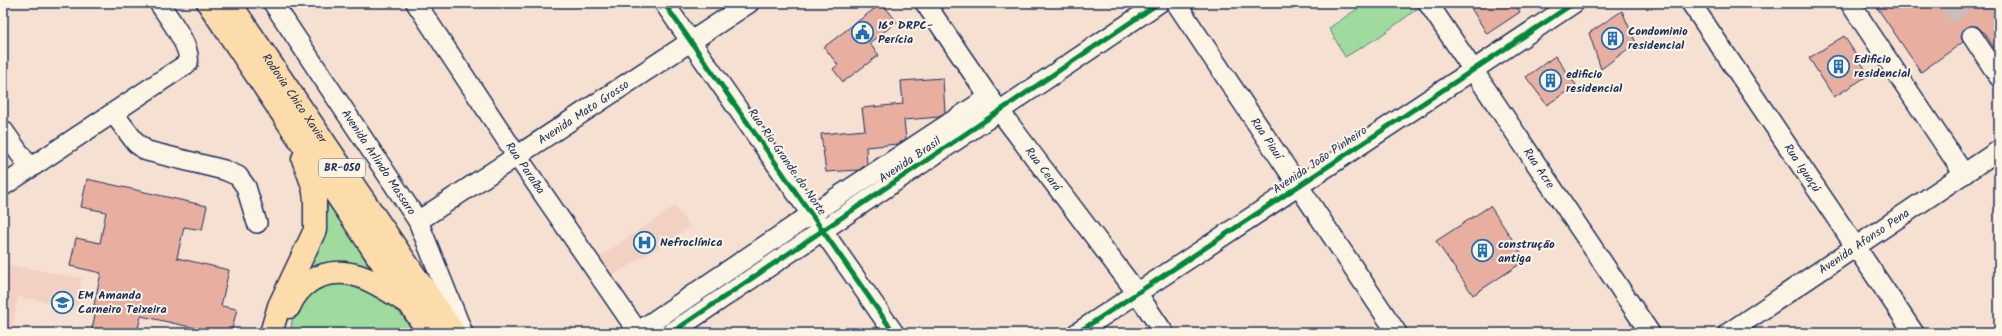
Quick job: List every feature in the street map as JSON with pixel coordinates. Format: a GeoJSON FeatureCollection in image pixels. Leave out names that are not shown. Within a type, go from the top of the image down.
{"type":"FeatureCollection","features":[{"type":"Feature","properties":{"kind":"highway"},"geometry":{"type":"LineString","coordinates":[[191,3],[248,61]]}},
{"type":"Feature","properties":{"kind":"highway","name":"Rodovia Chico Xavier"},"geometry":{"type":"LineString","coordinates":[[208,3],[429,333]]}},
{"type":"Feature","properties":{"kind":"highway","name":"Rodovia Chico Xavier"},"geometry":{"type":"LineString","coordinates":[[230,3],[454,333]]}},
{"type":"Feature","properties":{"kind":"highway"},"geometry":{"type":"LineString","coordinates":[[271,333],[279,306],[313,237],[315,225],[313,186],[288,121]]}},
{"type":"Feature","properties":{"kind":"highway"},"geometry":{"type":"LineString","coordinates":[[284,333],[284,320],[290,303],[303,285],[320,275],[340,272],[362,277],[378,284],[410,304]]}},
{"type":"Feature","properties":{"kind":"street"},"geometry":{"type":"LineString","coordinates":[[3,186],[114,114],[188,63],[190,56],[186,47],[158,3]]}},
{"type":"Feature","properties":{"kind":"street","name":"Rua Paraíba"},"geometry":{"type":"LineString","coordinates":[[416,3],[517,156],[637,332]]}},
{"type":"Feature","properties":{"kind":"street","name":"Rua Rio Grande do Norte"},"geometry":{"type":"LineString","coordinates":[[664,3],[810,215],[823,231],[894,333]]}},
{"type":"Feature","properties":{"kind":"street","name":"Avenida Mato Grosso"},"geometry":{"type":"LineString","coordinates":[[418,221],[749,3]]}},
{"type":"Feature","properties":{"kind":"street","name":"Rua Ceará"},"geometry":{"type":"LineString","coordinates":[[926,3],[995,104],[1137,293],[1164,333]]}},
{"type":"Feature","properties":{"kind":"street","name":"Avenida Brasil"},"geometry":{"type":"LineString","coordinates":[[637,332],[810,215],[1160,3]]}},
{"type":"Feature","properties":{"kind":"street","name":"Rua Piauí"},"geometry":{"type":"LineString","coordinates":[[1176,3],[1397,333]]}},
{"type":"Feature","properties":{"kind":"street","name":"Rua Acre"},"geometry":{"type":"LineString","coordinates":[[1428,3],[1650,333]]}},
{"type":"Feature","properties":{"kind":"street","name":"Avenida João Pinheiro"},"geometry":{"type":"LineString","coordinates":[[1076,333],[1574,3]]}},
{"type":"Feature","properties":{"kind":"street","name":"Rua Iguaçú"},"geometry":{"type":"LineString","coordinates":[[1691,3],[1914,333]]}},
{"type":"Feature","properties":{"kind":"street"},"geometry":{"type":"LineString","coordinates":[[1850,3],[1964,174]]}},
{"type":"Feature","properties":{"kind":"street","name":"Avenida Arlindo Massaro"},"geometry":{"type":"LineString","coordinates":[[280,5],[418,221],[463,333]]}},
{"type":"Feature","properties":{"kind":"street"},"geometry":{"type":"LineString","coordinates":[[1972,36],[1999,77]]}},
{"type":"Feature","properties":{"kind":"street","name":"Avenida Brasil"},"geometry":{"type":"LineString","coordinates":[[671,333],[823,231],[995,104]]}},
{"type":"Feature","properties":{"kind":"street"},"geometry":{"type":"LineString","coordinates":[[114,114],[136,143],[147,151],[224,170],[238,176],[246,187],[257,223]]}},
{"type":"Feature","properties":{"kind":"street"},"geometry":{"type":"LineString","coordinates":[[3,130],[30,168]]}},
{"type":"Feature","properties":{"kind":"street","name":"Avenida Afonso Pena"},"geometry":{"type":"LineString","coordinates":[[1728,333],[1999,150]]}},
{"type":"Feature","properties":{"kind":"shaded area","name":"Nefroclínica"},"geometry":{"type":"Polygon","coordinates":[[[675,206],[690,227],[611,277],[599,257],[675,206]]]}},
{"type":"Feature","properties":{"kind":"shaded area","name":"EM Amanda Carneiro Teixeira"},"geometry":{"type":"Polygon","coordinates":[[[3,264],[82,278],[77,307],[18,297],[12,329],[36,333],[3,333],[3,264]]]}},
{"type":"Feature","properties":{"kind":"green space"},"geometry":{"type":"Polygon","coordinates":[[[1366,3],[1413,3],[1417,9],[1379,37],[1345,57],[1329,28],[1366,3]]]}},
{"type":"Feature","properties":{"kind":"green space"},"geometry":{"type":"Polygon","coordinates":[[[329,199],[374,275],[341,267],[279,319],[326,214],[329,199]]]}},
{"type":"Feature","properties":{"kind":"green space"},"geometry":{"type":"Polygon","coordinates":[[[354,282],[393,304],[415,333],[291,333],[292,319],[296,308],[302,300],[319,289],[354,282]]]}},
{"type":"Feature","properties":{"kind":"building","name":"16° DRPC- Perícia"},"geometry":{"type":"Polygon","coordinates":[[[882,3],[897,22],[869,43],[879,55],[843,82],[833,69],[838,65],[824,47],[882,3]]]}},
{"type":"Feature","properties":{"kind":"building"},"geometry":{"type":"Polygon","coordinates":[[[1468,3],[1515,3],[1520,12],[1487,34],[1468,3]]]}},
{"type":"Feature","properties":{"kind":"building"},"geometry":{"type":"Polygon","coordinates":[[[1874,3],[1999,3],[1999,56],[1984,32],[1977,26],[1971,25],[1962,31],[1961,37],[1963,42],[1921,72],[1874,3]]]}},
{"type":"Feature","properties":{"kind":"building","name":"Condominio residencial"},"geometry":{"type":"Polygon","coordinates":[[[1622,11],[1636,43],[1601,69],[1589,33],[1622,11]]]}},
{"type":"Feature","properties":{"kind":"building","name":"Edificio residencial"},"geometry":{"type":"Polygon","coordinates":[[[1844,36],[1869,75],[1834,97],[1809,58],[1844,36]]]}},
{"type":"Feature","properties":{"kind":"building","name":"edificio residencial"},"geometry":{"type":"Polygon","coordinates":[[[1555,56],[1576,85],[1547,105],[1526,77],[1555,56]]]}},
{"type":"Feature","properties":{"kind":"building"},"geometry":{"type":"Polygon","coordinates":[[[943,78],[945,113],[939,117],[904,120],[906,139],[898,144],[866,147],[867,164],[859,170],[826,172],[821,134],[865,130],[862,108],[903,104],[901,81],[943,78]]]}},
{"type":"Feature","properties":{"kind":"building"},"geometry":{"type":"Polygon","coordinates":[[[87,179],[207,206],[202,230],[184,227],[177,258],[229,270],[221,306],[237,309],[231,333],[218,333],[141,316],[137,333],[91,333],[97,306],[94,305],[101,273],[70,266],[76,238],[100,243],[106,212],[81,207],[87,179]]]}},
{"type":"Feature","properties":{"kind":"building","name":"construção antiga"},"geometry":{"type":"Polygon","coordinates":[[[1490,206],[1526,260],[1473,295],[1436,241],[1490,206]]]}},
{"type":"Feature","properties":{"kind":"tunnel"},"geometry":{"type":"LineString","coordinates":[[1949,3],[1972,36]]}},
{"type":"Feature","properties":{"kind":"cycle path"},"geometry":{"type":"LineString","coordinates":[[664,3],[894,333]]}},
{"type":"Feature","properties":{"kind":"cycle path"},"geometry":{"type":"LineString","coordinates":[[671,333],[1159,3]]}},
{"type":"Feature","properties":{"kind":"cycle path"},"geometry":{"type":"LineString","coordinates":[[1077,333],[1574,3]]}},
{"type":"Feature","properties":{"kind":"place","name":"16° DRPC- Perícia"},"geometry":{"type":"Point","coordinates":[863,32]}},
{"type":"Feature","properties":{"kind":"place","name":"Condominio residencial"},"geometry":{"type":"Point","coordinates":[1612,38]}},
{"type":"Feature","properties":{"kind":"place","name":"Edificio residencial"},"geometry":{"type":"Point","coordinates":[1839,66]}},
{"type":"Feature","properties":{"kind":"place","name":"edificio residencial"},"geometry":{"type":"Point","coordinates":[1551,81]}},
{"type":"Feature","properties":{"kind":"place","name":"Nefroclínica"},"geometry":{"type":"Point","coordinates":[644,242]}},
{"type":"Feature","properties":{"kind":"place","name":"construção antiga"},"geometry":{"type":"Point","coordinates":[1482,251]}},
{"type":"Feature","properties":{"kind":"place","name":"EM Amanda Carneiro Teixeira"},"geometry":{"type":"Point","coordinates":[62,302]}}]}
